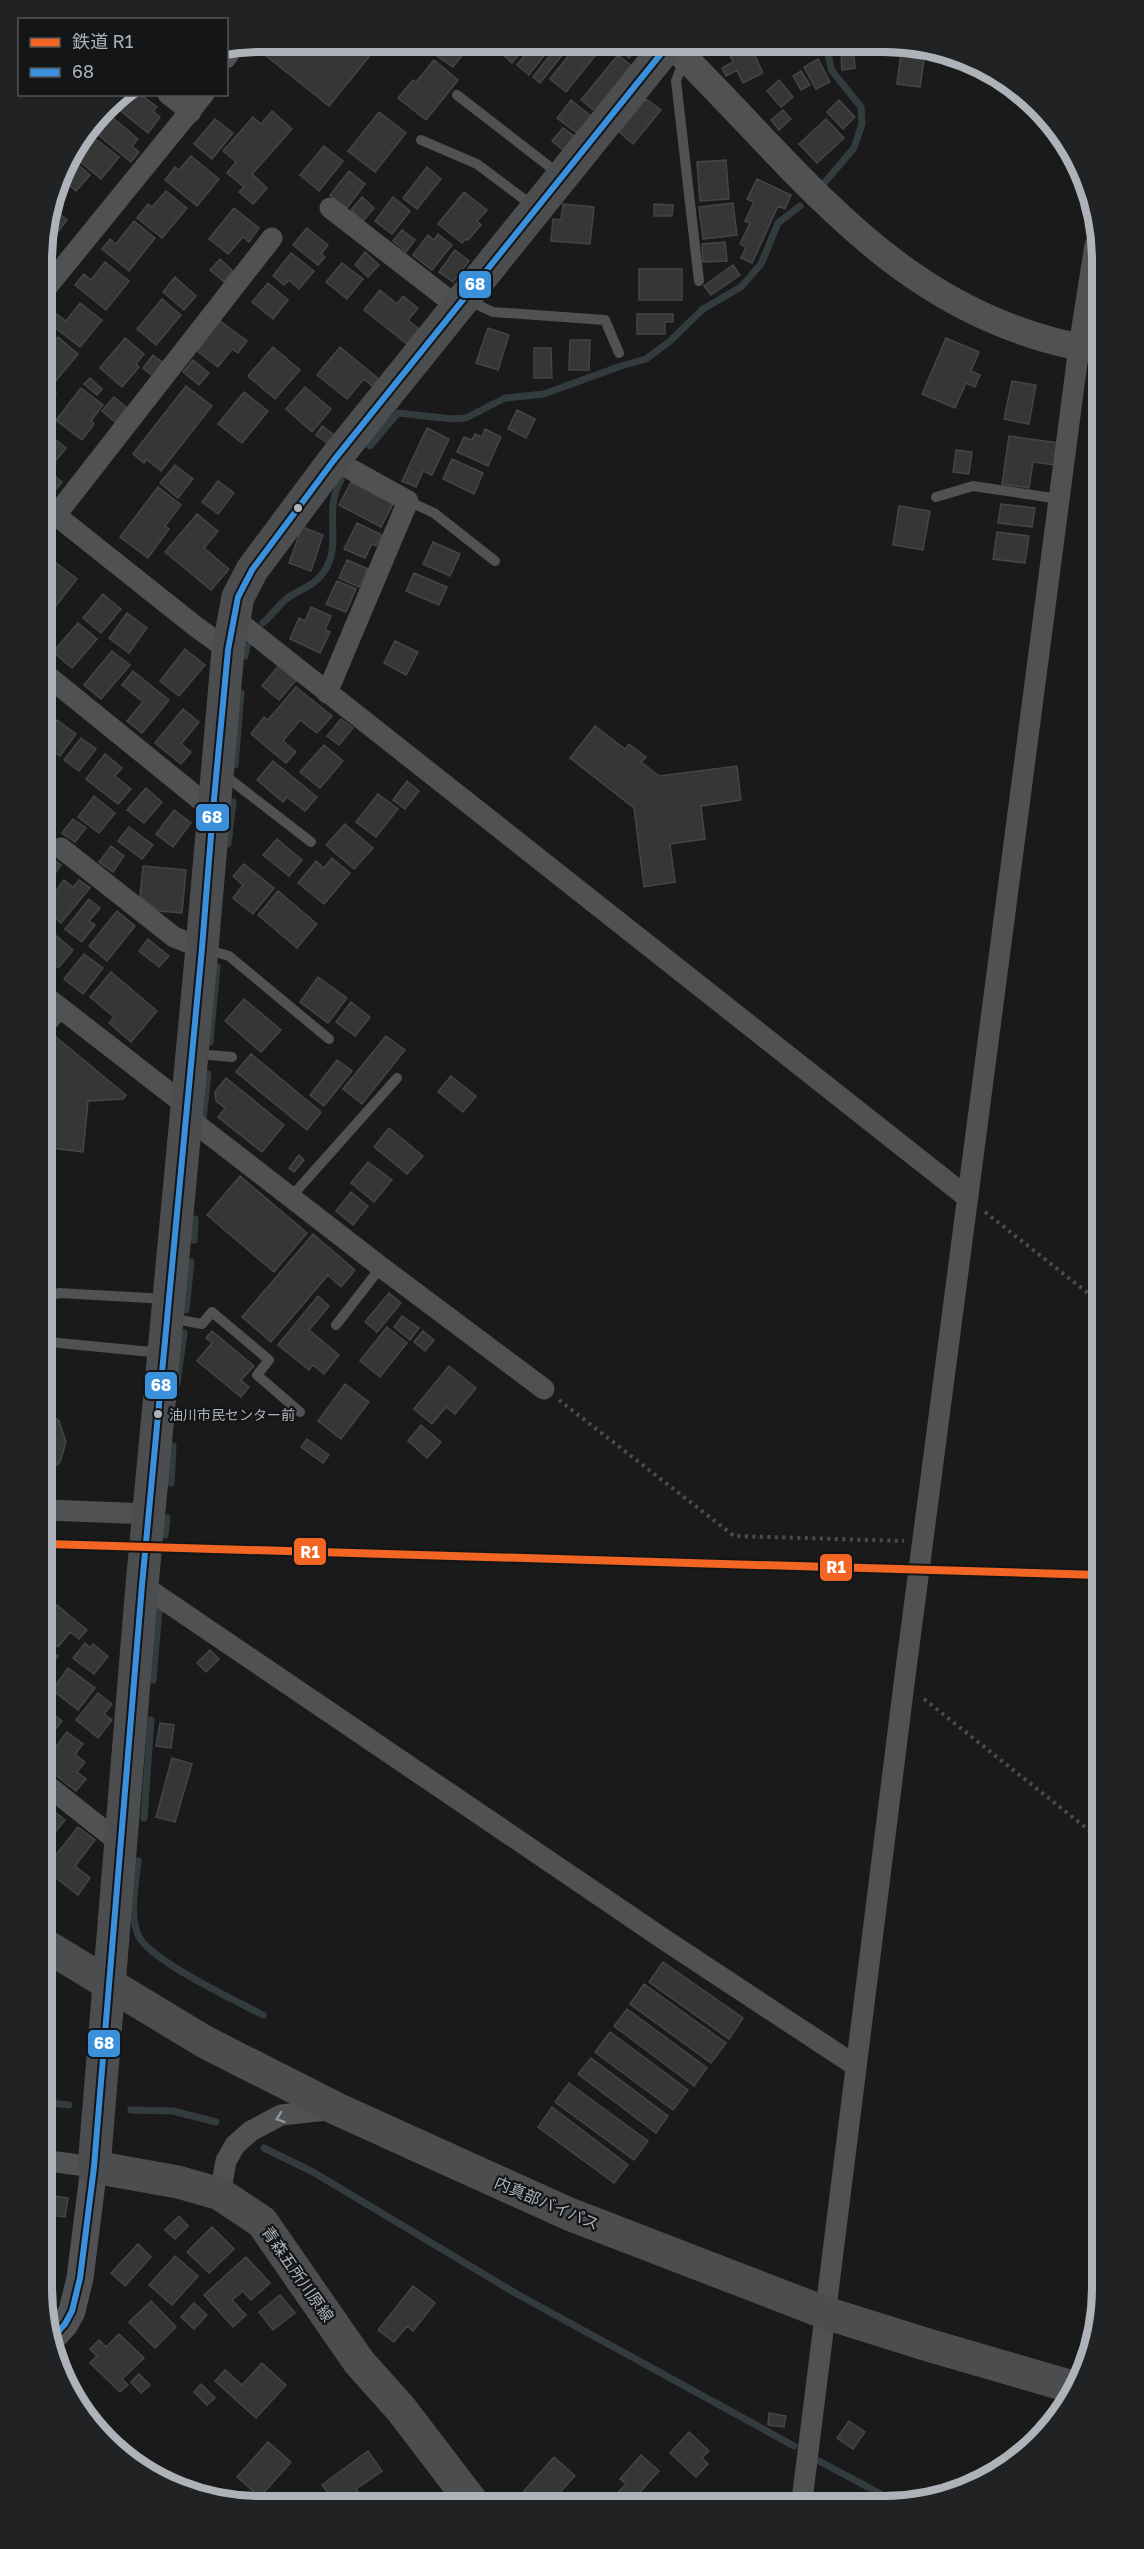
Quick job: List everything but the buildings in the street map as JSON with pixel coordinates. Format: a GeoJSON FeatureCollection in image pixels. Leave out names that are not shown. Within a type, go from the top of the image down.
{"type":"FeatureCollection","features":[{"type":"Feature","properties":{"kind":"main road"},"geometry":{"type":"LineString","coordinates":[[94,2167],[142,1585],[193,1054],[213,810],[238,597],[252,570],[334,460],[561,176],[672,52]]}},
{"type":"Feature","properties":{"kind":"main road","name":"内真部バイパス"},"geometry":{"type":"LineString","coordinates":[[52,1950],[205,2042],[337,2109],[569,2214],[826,2313],[1068,2385]]}},
{"type":"Feature","properties":{"kind":"main road","name":"青森五所川原線"},"geometry":{"type":"LineString","coordinates":[[94,2167],[178,2182],[220,2194],[262,2222],[359,2362],[401,2409],[467,2496]]}},
{"type":"Feature","properties":{"kind":"street"},"geometry":{"type":"LineString","coordinates":[[678,52],[816,195],[866,242],[916,280],[983,316],[1024,333],[1087,349]]}},
{"type":"Feature","properties":{"kind":"street"},"geometry":{"type":"LineString","coordinates":[[171,96],[191,112]]}},
{"type":"Feature","properties":{"kind":"street"},"geometry":{"type":"LineString","coordinates":[[53,280],[203,96]]}},
{"type":"Feature","properties":{"kind":"street"},"geometry":{"type":"LineString","coordinates":[[330,208],[461,302]]}},
{"type":"Feature","properties":{"kind":"street"},"geometry":{"type":"LineString","coordinates":[[53,505],[272,238]]}},
{"type":"Feature","properties":{"kind":"street"},"geometry":{"type":"LineString","coordinates":[[804,2496],[904,1684],[1059,500],[1087,349],[1092,284]]}},
{"type":"Feature","properties":{"kind":"street"},"geometry":{"type":"LineString","coordinates":[[327,693],[408,501],[334,460]]}},
{"type":"Feature","properties":{"kind":"street"},"geometry":{"type":"LineString","coordinates":[[53,513],[195,626],[232,634],[327,693],[391,741],[968,1198]]}},
{"type":"Feature","properties":{"kind":"street"},"geometry":{"type":"LineString","coordinates":[[53,680],[213,810]]}},
{"type":"Feature","properties":{"kind":"street"},"geometry":{"type":"LineString","coordinates":[[61,848],[174,937],[202,948]]}},
{"type":"Feature","properties":{"kind":"street"},"geometry":{"type":"LineString","coordinates":[[53,1002],[291,1197],[544,1389]]}},
{"type":"Feature","properties":{"kind":"street"},"geometry":{"type":"LineString","coordinates":[[52,1510],[149,1514]]}},
{"type":"Feature","properties":{"kind":"street"},"geometry":{"type":"LineString","coordinates":[[142,1585],[655,1933],[856,2066]]}},
{"type":"Feature","properties":{"kind":"street"},"geometry":{"type":"LineString","coordinates":[[52,1789],[120,1843]]}},
{"type":"Feature","properties":{"kind":"street"},"geometry":{"type":"LineString","coordinates":[[220,2194],[226,2161],[235,2145],[252,2131],[281,2115],[337,2109]]}},
{"type":"Feature","properties":{"kind":"street"},"geometry":{"type":"LineString","coordinates":[[52,2161],[94,2167],[80,2278],[72,2311],[58,2332]]}},
{"type":"Feature","properties":{"kind":"lane"},"geometry":{"type":"LineString","coordinates":[[675,52],[676,81],[699,281]]}},
{"type":"Feature","properties":{"kind":"lane"},"geometry":{"type":"LineString","coordinates":[[457,95],[561,176]]}},
{"type":"Feature","properties":{"kind":"lane"},"geometry":{"type":"LineString","coordinates":[[421,140],[477,164],[535,208]]}},
{"type":"Feature","properties":{"kind":"lane"},"geometry":{"type":"LineString","coordinates":[[461,302],[493,312],[605,320],[619,353]]}},
{"type":"Feature","properties":{"kind":"lane"},"geometry":{"type":"LineString","coordinates":[[936,497],[973,486],[1059,500]]}},
{"type":"Feature","properties":{"kind":"lane"},"geometry":{"type":"LineString","coordinates":[[408,501],[434,513],[495,561]]}},
{"type":"Feature","properties":{"kind":"lane"},"geometry":{"type":"LineString","coordinates":[[217,770],[311,842]]}},
{"type":"Feature","properties":{"kind":"lane"},"geometry":{"type":"LineString","coordinates":[[202,948],[229,956],[329,1039]]}},
{"type":"Feature","properties":{"kind":"lane"},"geometry":{"type":"LineString","coordinates":[[53,1024],[64,1011]]}},
{"type":"Feature","properties":{"kind":"lane"},"geometry":{"type":"LineString","coordinates":[[193,1054],[232,1057]]}},
{"type":"Feature","properties":{"kind":"lane"},"geometry":{"type":"LineString","coordinates":[[291,1197],[397,1078]]}},
{"type":"Feature","properties":{"kind":"lane"},"geometry":{"type":"LineString","coordinates":[[336,1325],[381,1267]]}},
{"type":"Feature","properties":{"kind":"lane"},"geometry":{"type":"LineString","coordinates":[[52,1295],[59,1293],[169,1308],[202,1324],[212,1312],[269,1360],[256,1375],[300,1412]]}},
{"type":"Feature","properties":{"kind":"lane"},"geometry":{"type":"LineString","coordinates":[[52,1341],[164,1353]]}},
{"type":"Feature","properties":{"kind":"path"},"geometry":{"type":"LineString","coordinates":[[968,1198],[1091,1295]]}},
{"type":"Feature","properties":{"kind":"path"},"geometry":{"type":"LineString","coordinates":[[544,1389],[734,1536],[924,1541]]}},
{"type":"Feature","properties":{"kind":"path"},"geometry":{"type":"LineString","coordinates":[[904,1684],[1091,1832]]}},
{"type":"Feature","properties":{"kind":"waterway"},"geometry":{"type":"LineString","coordinates":[[825,182],[854,148],[862,124],[861,107],[832,71],[827,52]]}},
{"type":"Feature","properties":{"kind":"waterway"},"geometry":{"type":"LineString","coordinates":[[370,446],[398,413],[453,419],[466,418],[505,398],[544,394],[646,359],[669,342],[703,309],[741,287],[761,264],[778,223],[800,206]]}},
{"type":"Feature","properties":{"kind":"waterway"},"geometry":{"type":"LineString","coordinates":[[263,623],[286,600],[316,581],[323,573],[332,551],[333,505],[341,480]]}},
{"type":"Feature","properties":{"kind":"waterway"},"geometry":{"type":"LineString","coordinates":[[245,656],[247,646]]}},
{"type":"Feature","properties":{"kind":"waterway"},"geometry":{"type":"LineString","coordinates":[[235,765],[241,693]]}},
{"type":"Feature","properties":{"kind":"waterway"},"geometry":{"type":"LineString","coordinates":[[228,844],[233,802]]}},
{"type":"Feature","properties":{"kind":"waterway"},"geometry":{"type":"LineString","coordinates":[[210,1042],[217,967]]}},
{"type":"Feature","properties":{"kind":"waterway"},"geometry":{"type":"LineString","coordinates":[[203,1120],[208,1074]]}},
{"type":"Feature","properties":{"kind":"waterway"},"geometry":{"type":"LineString","coordinates":[[194,1240],[195,1219]]}},
{"type":"Feature","properties":{"kind":"waterway"},"geometry":{"type":"LineString","coordinates":[[186,1310],[191,1262]]}},
{"type":"Feature","properties":{"kind":"waterway"},"geometry":{"type":"LineString","coordinates":[[177,1384],[184,1333]]}},
{"type":"Feature","properties":{"kind":"waterway"},"geometry":{"type":"LineString","coordinates":[[171,1483],[173,1446]]}},
{"type":"Feature","properties":{"kind":"waterway"},"geometry":{"type":"LineString","coordinates":[[165,1535],[167,1518]]}},
{"type":"Feature","properties":{"kind":"waterway"},"geometry":{"type":"LineString","coordinates":[[153,1680],[159,1611]]}},
{"type":"Feature","properties":{"kind":"waterway"},"geometry":{"type":"LineString","coordinates":[[144,1818],[151,1720]]}},
{"type":"Feature","properties":{"kind":"waterway"},"geometry":{"type":"LineString","coordinates":[[138,1861],[134,1918],[138,1935],[146,1945],[175,1968],[263,2015]]}},
{"type":"Feature","properties":{"kind":"waterway"},"geometry":{"type":"LineString","coordinates":[[52,2103],[69,2105]]}},
{"type":"Feature","properties":{"kind":"waterway"},"geometry":{"type":"LineString","coordinates":[[131,2110],[173,2111],[216,2122]]}},
{"type":"Feature","properties":{"kind":"waterway"},"geometry":{"type":"LineString","coordinates":[[264,2148],[313,2172],[517,2294],[794,2446]]}},
{"type":"Feature","properties":{"kind":"waterway"},"geometry":{"type":"LineString","coordinates":[[819,2461],[884,2496]]}},
{"type":"Feature","properties":{"kind":"rail line","name":"R1"},"geometry":{"type":"LineString","coordinates":[[52,1544],[1091,1575]]}},
{"type":"Feature","properties":{"kind":"transit line","name":"68"},"geometry":{"type":"LineString","coordinates":[[58,2332],[72,2311],[80,2278],[94,2167],[142,1585],[213,810],[228,650],[238,597],[252,570],[334,460],[662,52]]}},
{"type":"Feature","properties":{"kind":"place","name":"油川市民センター前"},"geometry":{"type":"Point","coordinates":[158,1414]}}]}
